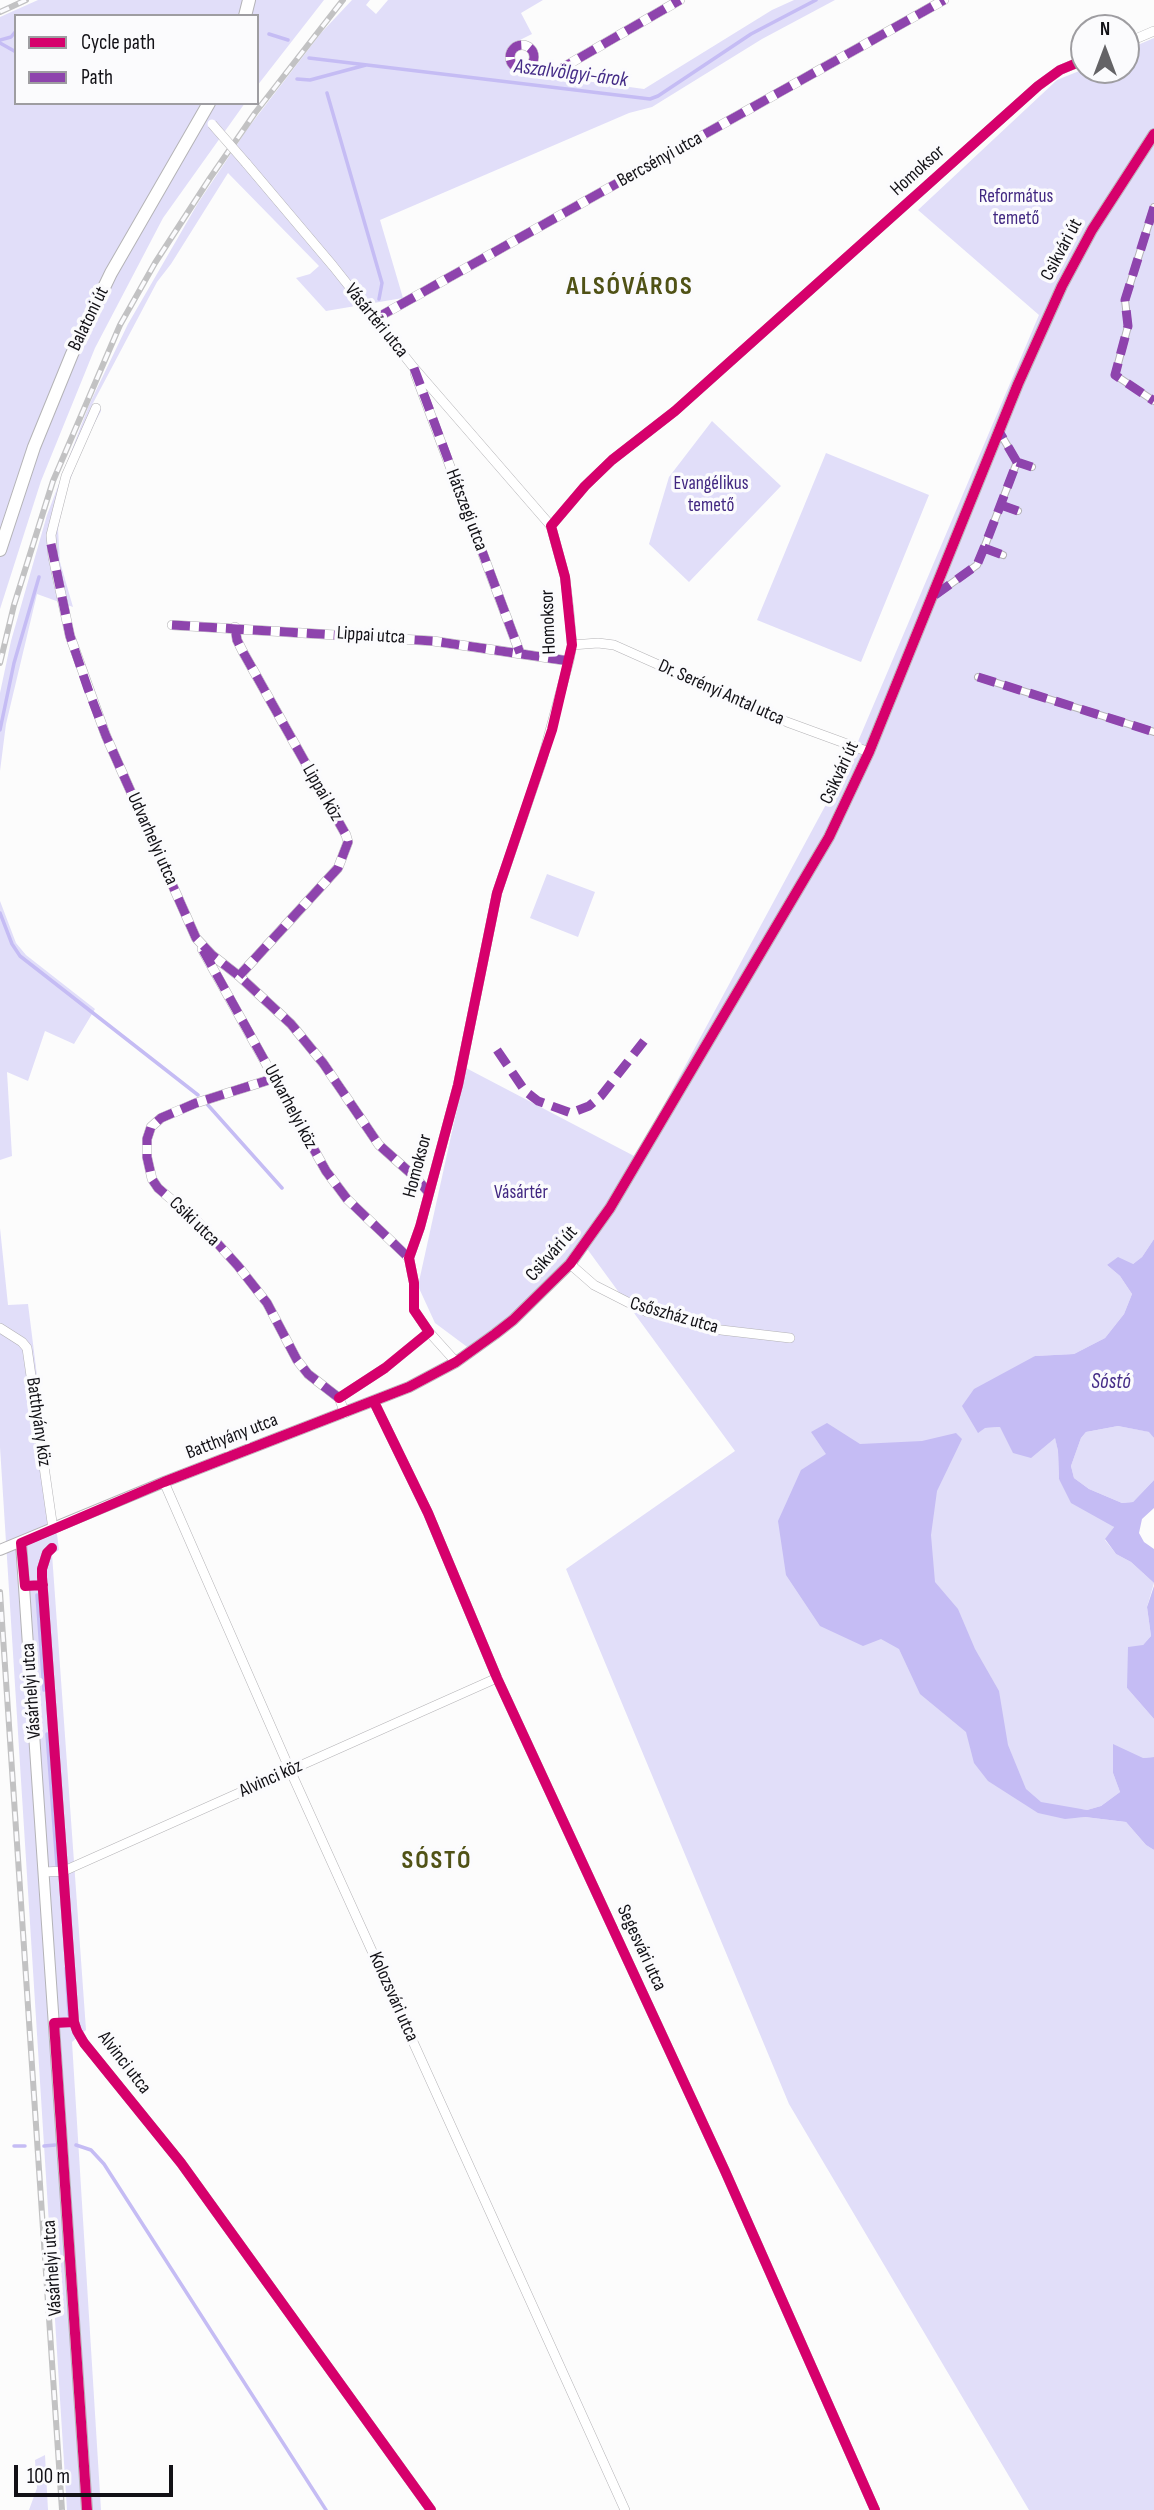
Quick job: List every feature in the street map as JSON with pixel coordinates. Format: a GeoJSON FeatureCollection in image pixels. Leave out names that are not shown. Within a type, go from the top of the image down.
{"type":"FeatureCollection","features":[{"type":"Feature","properties":{"kind":"main road","name":"Balatoni út"},"geometry":{"type":"LineString","coordinates":[[0,550],[30,457],[72,354],[118,262],[208,114]]}},
{"type":"Feature","properties":{"kind":"street"},"geometry":{"type":"LineString","coordinates":[[531,65],[542,72],[555,72],[680,0]]}},
{"type":"Feature","properties":{"kind":"street","name":"Bercsényi utca"},"geometry":{"type":"LineString","coordinates":[[375,319],[944,0]]}},
{"type":"Feature","properties":{"kind":"street","name":"Homoksor"},"geometry":{"type":"LineString","coordinates":[[456,1362],[429,1332],[414,1310],[414,1283],[409,1258],[458,1085],[497,893],[541,764],[569,661],[572,645],[565,577],[551,526],[584,486],[612,460],[684,402],[1038,86],[1070,66]]}},
{"type":"Feature","properties":{"kind":"street","name":"Vásártéri utca"},"geometry":{"type":"LineString","coordinates":[[208,114],[414,368],[551,526]]}},
{"type":"Feature","properties":{"kind":"street","name":"Csikvári út"},"geometry":{"type":"LineString","coordinates":[[456,1362],[513,1320],[570,1264],[610,1208],[829,838],[869,752],[1018,384],[1062,286],[1092,230],[1154,134]]}},
{"type":"Feature","properties":{"kind":"street"},"geometry":{"type":"LineString","coordinates":[[1154,207],[1125,300],[1128,327],[1115,375],[1154,401]]}},
{"type":"Feature","properties":{"kind":"street","name":"Hátszegi utca"},"geometry":{"type":"LineString","coordinates":[[414,368],[520,653]]}},
{"type":"Feature","properties":{"kind":"street","name":"Udvarhelyi utca"},"geometry":{"type":"LineString","coordinates":[[96,408],[66,476],[52,527],[53,557],[70,636],[106,736],[197,938],[291,1024],[323,1063],[379,1145],[429,1193]]}},
{"type":"Feature","properties":{"kind":"street"},"geometry":{"type":"LineString","coordinates":[[1000,433],[1017,462],[1032,467]]}},
{"type":"Feature","properties":{"kind":"street"},"geometry":{"type":"LineString","coordinates":[[933,597],[977,565],[1017,462]]}},
{"type":"Feature","properties":{"kind":"street"},"geometry":{"type":"LineString","coordinates":[[1001,505],[1018,511]]}},
{"type":"Feature","properties":{"kind":"street"},"geometry":{"type":"LineString","coordinates":[[984,548],[1003,555]]}},
{"type":"Feature","properties":{"kind":"street","name":"Lippai utca"},"geometry":{"type":"LineString","coordinates":[[172,625],[421,640],[569,661]]}},
{"type":"Feature","properties":{"kind":"street","name":"Lippai köz"},"geometry":{"type":"LineString","coordinates":[[235,627],[243,652],[348,842],[338,868],[239,976]]}},
{"type":"Feature","properties":{"kind":"street","name":"Dr. Serényi Antal utca"},"geometry":{"type":"LineString","coordinates":[[572,645],[614,645],[787,722],[869,752]]}},
{"type":"Feature","properties":{"kind":"street"},"geometry":{"type":"LineString","coordinates":[[978,677],[1154,732]]}},
{"type":"Feature","properties":{"kind":"street","name":"Udvarhelyi köz"},"geometry":{"type":"LineString","coordinates":[[197,938],[314,1152],[346,1199],[409,1258]]}},
{"type":"Feature","properties":{"kind":"street","name":"Csiki utca"},"geometry":{"type":"LineString","coordinates":[[275,1078],[196,1103],[161,1118],[151,1127],[147,1139],[152,1179],[158,1188],[192,1216],[238,1266],[267,1303],[297,1360],[308,1374],[339,1398]]}},
{"type":"Feature","properties":{"kind":"street","name":"Csőszház utca"},"geometry":{"type":"LineString","coordinates":[[570,1264],[594,1285],[647,1312],[721,1330],[790,1338]]}},
{"type":"Feature","properties":{"kind":"street","name":"Batthyány köz"},"geometry":{"type":"LineString","coordinates":[[0,1328],[27,1348],[53,1529]]}},
{"type":"Feature","properties":{"kind":"street"},"geometry":{"type":"LineString","coordinates":[[345,1413],[339,1398],[385,1368],[429,1332]]}},
{"type":"Feature","properties":{"kind":"street","name":"Batthyány utca"},"geometry":{"type":"LineString","coordinates":[[0,1550],[164,1482],[374,1402],[456,1362]]}},
{"type":"Feature","properties":{"kind":"street","name":"Segesvári utca"},"geometry":{"type":"LineString","coordinates":[[374,1402],[428,1513],[497,1678],[725,2171],[875,2510]]}},
{"type":"Feature","properties":{"kind":"street","name":"Kolozsvári utca"},"geometry":{"type":"LineString","coordinates":[[164,1482],[290,1770],[625,2510]]}},
{"type":"Feature","properties":{"kind":"street","name":"Vásárhelyi utca"},"geometry":{"type":"LineString","coordinates":[[21,1543],[87,2510]]}},
{"type":"Feature","properties":{"kind":"street","name":"Alvinci utca"},"geometry":{"type":"LineString","coordinates":[[52,1548],[47,1553],[42,1569],[74,2022],[77,2031],[181,2163],[431,2510]]}},
{"type":"Feature","properties":{"kind":"street","name":"Alvinci köz"},"geometry":{"type":"LineString","coordinates":[[44,1872],[64,1871],[497,1678]]}},
{"type":"Feature","properties":{"kind":"green space"},"geometry":{"type":"Polygon","coordinates":[[[38,0],[324,0],[259,83],[259,14],[14,14],[14,105],[244,105],[163,218],[95,348],[41,481],[0,609],[0,17],[38,0]]]}},
{"type":"Feature","properties":{"kind":"green space"},"geometry":{"type":"Polygon","coordinates":[[[352,0],[370,0],[366,5],[376,14],[388,0],[543,0],[521,13],[532,34],[512,44],[508,49],[506,60],[512,71],[644,89],[772,10],[794,0],[835,0],[762,39],[652,107],[629,113],[380,220],[403,298],[326,311],[296,278],[310,274],[319,266],[228,173],[157,282],[92,405],[101,411],[81,449],[64,497],[58,529],[60,562],[73,607],[37,594],[6,724],[0,771],[0,693],[11,641],[47,515],[89,405],[128,324],[198,203],[248,128],[321,33],[352,0]]]}},
{"type":"Feature","properties":{"kind":"green space"},"geometry":{"type":"Polygon","coordinates":[[[1154,38],[1154,1239],[1142,1257],[1133,1264],[1107,1265],[1120,1276],[1132,1294],[1124,1314],[1105,1338],[1074,1354],[1035,1356],[984,1428],[1000,1427],[1055,1437],[1059,1479],[1114,1527],[1105,1540],[1116,1554],[1131,1562],[1154,1583],[1147,1607],[1151,1636],[1143,1645],[1127,1688],[1154,1719],[1154,1757],[1143,1758],[1113,1773],[1120,1792],[1101,1806],[1087,1810],[1068,1808],[1065,1818],[1085,1817],[1126,1822],[1146,1845],[1154,1850],[1154,2510],[1029,2510],[789,2104],[566,1569],[735,1451],[585,1246],[474,1352],[435,1323],[418,1286],[466,1068],[636,1157],[851,758],[1039,315],[918,210],[1057,80],[1070,75],[1070,84],[1140,84],[1140,44],[1154,38]]]}},
{"type":"Feature","properties":{"kind":"green space","name":"Evangélikus temető"},"geometry":{"type":"Polygon","coordinates":[[[712,421],[781,486],[689,582],[649,544],[669,477],[712,421]]]}},
{"type":"Feature","properties":{"kind":"green space"},"geometry":{"type":"Polygon","coordinates":[[[826,453],[929,495],[861,662],[757,620],[826,453]]]}},
{"type":"Feature","properties":{"kind":"green space"},"geometry":{"type":"Polygon","coordinates":[[[547,874],[595,892],[578,937],[530,918],[547,874]]]}},
{"type":"Feature","properties":{"kind":"green space"},"geometry":{"type":"Polygon","coordinates":[[[0,901],[16,943],[26,955],[95,1009],[74,1044],[45,1031],[28,1081],[7,1072],[12,1156],[0,1160],[0,901]]]}},
{"type":"Feature","properties":{"kind":"green space"},"geometry":{"type":"Polygon","coordinates":[[[0,1228],[8,1305],[28,1304],[59,1550],[52,1554],[86,2030],[72,2042],[101,2510],[67,2510],[0,1447],[0,1228]]]}},
{"type":"Feature","properties":{"kind":"green space"},"geometry":{"type":"Polygon","coordinates":[[[1118,1426],[1150,1432],[1154,1438],[1154,1480],[1133,1502],[1122,1503],[1089,1489],[1074,1478],[1071,1466],[1081,1438],[1086,1432],[1118,1426]]]}},
{"type":"Feature","properties":{"kind":"green space"},"geometry":{"type":"Polygon","coordinates":[[[45,2455],[48,2510],[29,2510],[37,2488],[35,2460],[45,2455]]]}},
{"type":"Feature","properties":{"kind":"water","name":"Sóstó"},"geometry":{"type":"Polygon","coordinates":[[[1154,1239],[1154,1438],[1149,1432],[1118,1426],[1086,1432],[1081,1438],[1071,1466],[1074,1478],[1089,1489],[1122,1503],[1133,1502],[1154,1480],[1154,1508],[1142,1519],[1139,1533],[1144,1542],[1154,1549],[1154,1583],[1131,1562],[1116,1554],[1105,1539],[1114,1527],[1071,1503],[1059,1479],[1055,1438],[1031,1458],[1013,1453],[1000,1427],[985,1428],[978,1433],[962,1406],[974,1389],[1035,1356],[1074,1354],[1105,1338],[1124,1314],[1132,1294],[1120,1276],[1107,1265],[1118,1257],[1133,1264],[1142,1257],[1154,1239]]]}},
{"type":"Feature","properties":{"kind":"water"},"geometry":{"type":"Polygon","coordinates":[[[827,1423],[860,1444],[922,1441],[956,1433],[962,1439],[937,1491],[931,1535],[935,1582],[958,1609],[975,1649],[999,1691],[1008,1745],[1026,1789],[1041,1802],[1087,1810],[1101,1806],[1120,1792],[1113,1773],[1113,1744],[1143,1758],[1154,1757],[1154,1850],[1146,1845],[1126,1822],[1085,1817],[1065,1819],[1038,1813],[988,1781],[974,1763],[966,1732],[920,1694],[899,1649],[881,1639],[863,1646],[820,1626],[786,1575],[778,1521],[801,1470],[826,1454],[811,1432],[827,1423]]]}},
{"type":"Feature","properties":{"kind":"water"},"geometry":{"type":"Polygon","coordinates":[[[1154,1586],[1154,1719],[1127,1688],[1128,1647],[1143,1645],[1151,1636],[1147,1607],[1154,1586]]]}},
{"type":"Feature","properties":{"kind":"waterway","name":"Aszalvölgyi-árok"},"geometry":{"type":"LineString","coordinates":[[309,58],[650,99],[751,34],[816,0]]}},
{"type":"Feature","properties":{"kind":"waterway"},"geometry":{"type":"LineString","coordinates":[[0,40],[14,33]]}},
{"type":"Feature","properties":{"kind":"waterway"},"geometry":{"type":"LineString","coordinates":[[269,34],[288,40]]}},
{"type":"Feature","properties":{"kind":"waterway","name":"Aszalvölgyi-árok"},"geometry":{"type":"LineString","coordinates":[[0,43],[14,51]]}},
{"type":"Feature","properties":{"kind":"waterway","name":"Aszalvölgyi-árok"},"geometry":{"type":"LineString","coordinates":[[297,79],[310,80],[366,65]]}},
{"type":"Feature","properties":{"kind":"waterway"},"geometry":{"type":"LineString","coordinates":[[327,93],[382,283],[379,299]]}},
{"type":"Feature","properties":{"kind":"waterway"},"geometry":{"type":"LineString","coordinates":[[0,730],[14,663],[39,577]]}},
{"type":"Feature","properties":{"kind":"waterway"},"geometry":{"type":"LineString","coordinates":[[0,913],[12,944],[20,956],[198,1095]]}},
{"type":"Feature","properties":{"kind":"waterway"},"geometry":{"type":"LineString","coordinates":[[207,1104],[282,1188]]}},
{"type":"Feature","properties":{"kind":"waterway"},"geometry":{"type":"LineString","coordinates":[[37,1595],[44,1690]]}},
{"type":"Feature","properties":{"kind":"waterway"},"geometry":{"type":"LineString","coordinates":[[47,1734],[57,1865]]}},
{"type":"Feature","properties":{"kind":"waterway"},"geometry":{"type":"LineString","coordinates":[[66,1968],[69,2015]]}},
{"type":"Feature","properties":{"kind":"waterway"},"geometry":{"type":"LineString","coordinates":[[44,2146],[55,2145]]}},
{"type":"Feature","properties":{"kind":"waterway"},"geometry":{"type":"LineString","coordinates":[[76,2145],[91,2150],[104,2164],[326,2510]]}},
{"type":"Feature","properties":{"kind":"waterway"},"geometry":{"type":"LineString","coordinates":[[14,2146],[25,2146]]}},
{"type":"Feature","properties":{"kind":"railway"},"geometry":{"type":"LineString","coordinates":[[0,12],[26,0]]}},
{"type":"Feature","properties":{"kind":"railway"},"geometry":{"type":"LineString","coordinates":[[0,663],[14,605],[53,481],[120,325],[155,263],[210,178],[255,113],[343,0]]}},
{"type":"Feature","properties":{"kind":"railway"},"geometry":{"type":"LineString","coordinates":[[0,1592],[62,2510]]}},
{"type":"Feature","properties":{"kind":"marked path"},"geometry":{"type":"LineString","coordinates":[[531,65],[542,72],[555,72],[680,0]]}},
{"type":"Feature","properties":{"kind":"marked path"},"geometry":{"type":"LineString","coordinates":[[375,319],[944,0]]}},
{"type":"Feature","properties":{"kind":"marked path"},"geometry":{"type":"LineString","coordinates":[[522,45],[533,52],[534,57],[527,68],[522,69],[511,62],[510,57],[517,46],[522,45]]}},
{"type":"Feature","properties":{"kind":"marked path"},"geometry":{"type":"LineString","coordinates":[[1154,207],[1125,300],[1128,326],[1115,375],[1154,401]]}},
{"type":"Feature","properties":{"kind":"marked path"},"geometry":{"type":"LineString","coordinates":[[414,368],[520,653]]}},
{"type":"Feature","properties":{"kind":"marked path"},"geometry":{"type":"LineString","coordinates":[[935,595],[977,565],[984,548],[1017,462],[1000,433]]}},
{"type":"Feature","properties":{"kind":"marked path"},"geometry":{"type":"LineString","coordinates":[[1017,462],[1032,467]]}},
{"type":"Feature","properties":{"kind":"marked path"},"geometry":{"type":"LineString","coordinates":[[1001,505],[1018,511]]}},
{"type":"Feature","properties":{"kind":"marked path"},"geometry":{"type":"LineString","coordinates":[[51,544],[70,636],[88,689],[106,736],[196,938],[291,1024],[323,1063],[379,1145],[429,1193]]}},
{"type":"Feature","properties":{"kind":"marked path"},"geometry":{"type":"LineString","coordinates":[[984,548],[1003,555]]}},
{"type":"Feature","properties":{"kind":"marked path"},"geometry":{"type":"LineString","coordinates":[[172,625],[433,641],[569,661]]}},
{"type":"Feature","properties":{"kind":"marked path"},"geometry":{"type":"LineString","coordinates":[[235,627],[243,652],[348,842],[338,868],[239,976]]}},
{"type":"Feature","properties":{"kind":"marked path"},"geometry":{"type":"LineString","coordinates":[[978,677],[1154,732]]}},
{"type":"Feature","properties":{"kind":"marked path"},"geometry":{"type":"LineString","coordinates":[[203,950],[326,1171],[347,1199],[409,1258]]}},
{"type":"Feature","properties":{"kind":"marked path"},"geometry":{"type":"LineString","coordinates":[[497,1050],[525,1091],[538,1101],[571,1113],[589,1106],[601,1096],[644,1041]]}},
{"type":"Feature","properties":{"kind":"marked path"},"geometry":{"type":"LineString","coordinates":[[275,1078],[196,1103],[161,1118],[151,1127],[147,1139],[147,1157],[152,1179],[158,1188],[199,1223],[238,1266],[267,1303],[297,1360],[308,1374],[339,1398],[341,1403]]}},
{"type":"Feature","properties":{"kind":"cycle path"},"geometry":{"type":"LineString","coordinates":[[339,1398],[385,1368],[429,1332],[414,1310],[414,1283],[409,1258],[420,1227],[458,1085],[497,893],[552,730],[572,645],[565,577],[551,526],[585,486],[612,460],[675,411],[1038,86],[1070,66]]}},
{"type":"Feature","properties":{"kind":"cycle path"},"geometry":{"type":"LineString","coordinates":[[43,1585],[25,1586],[21,1543],[164,1482],[409,1387],[456,1362],[495,1334],[570,1264],[610,1208],[829,837],[869,752],[1018,384],[1062,286],[1092,230],[1154,134]]}},
{"type":"Feature","properties":{"kind":"cycle path"},"geometry":{"type":"LineString","coordinates":[[374,1402],[428,1513],[497,1678],[725,2171],[875,2510]]}},
{"type":"Feature","properties":{"kind":"cycle path"},"geometry":{"type":"LineString","coordinates":[[52,1548],[47,1553],[42,1577],[74,2022],[77,2031],[181,2163],[431,2510]]}},
{"type":"Feature","properties":{"kind":"cycle path"},"geometry":{"type":"LineString","coordinates":[[74,2022],[54,2023],[87,2510]]}},
{"type":"Feature","properties":{"kind":"district","name":"ALSÓVÁROS"},"geometry":{"type":"Point","coordinates":[630,287]}},
{"type":"Feature","properties":{"kind":"district","name":"SÓSTÓ"},"geometry":{"type":"Point","coordinates":[437,1861]}},
{"type":"Feature","properties":{"kind":"park label","name":"Református temető"},"geometry":{"type":"Point","coordinates":[1016,208]}},
{"type":"Feature","properties":{"kind":"park label","name":"Vásártér"},"geometry":{"type":"Point","coordinates":[521,1193]}}]}
